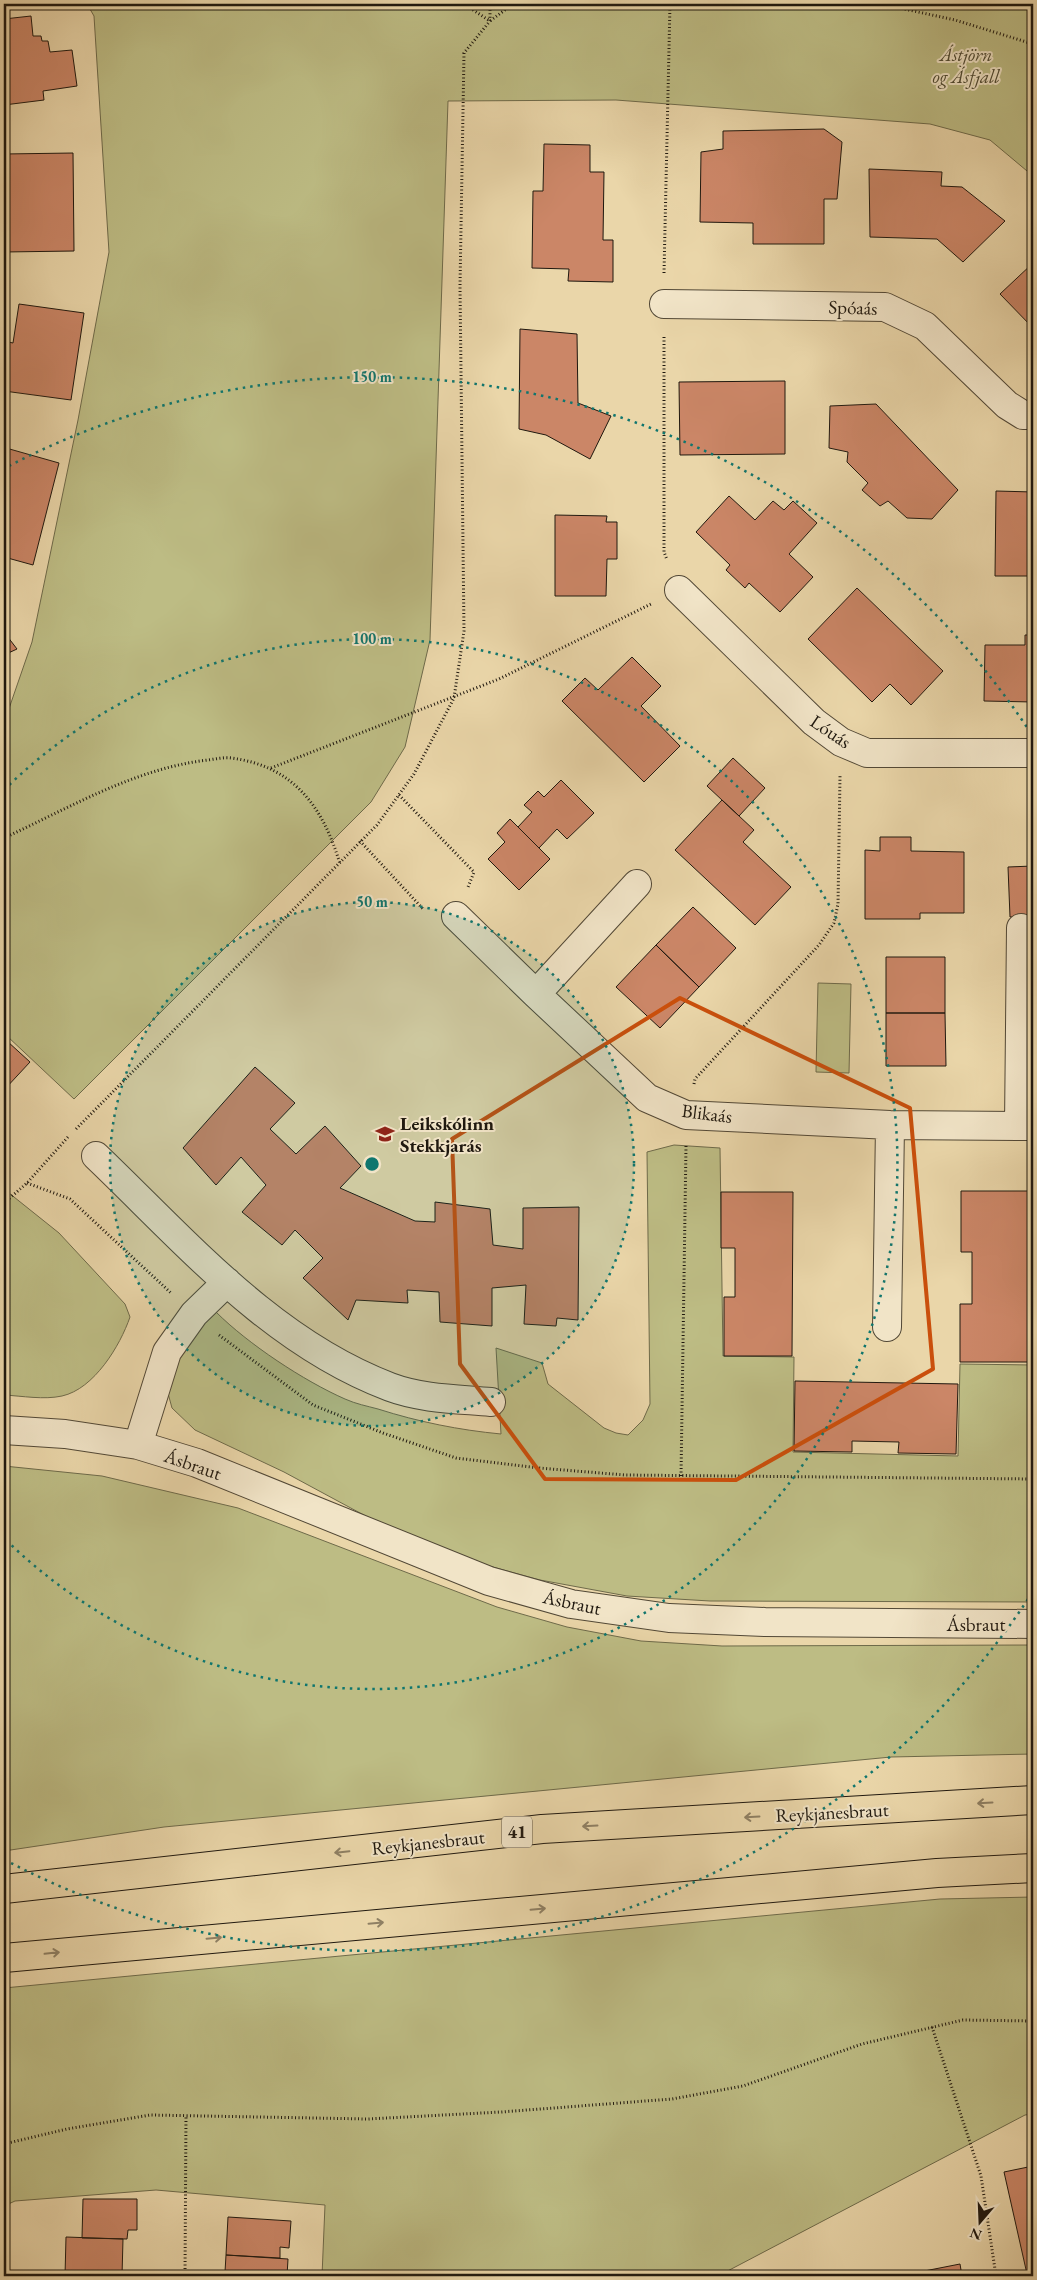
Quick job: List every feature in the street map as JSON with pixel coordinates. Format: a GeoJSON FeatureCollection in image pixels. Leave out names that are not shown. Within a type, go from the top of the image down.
{"type":"FeatureCollection","features":[{"type":"Feature","properties":{"kind":"highway","name":"Reykjanesbraut"},"geometry":{"type":"LineString","coordinates":[[4,1889],[542,1829],[1033,1800]]}},
{"type":"Feature","properties":{"kind":"highway"},"geometry":{"type":"LineString","coordinates":[[4,1958],[937,1872],[1033,1868]]}},
{"type":"Feature","properties":{"kind":"street","name":"Spóaás"},"geometry":{"type":"LineString","coordinates":[[664,304],[698,306],[885,307],[925,326],[1007,406],[1024,415],[1033,415]]}},
{"type":"Feature","properties":{"kind":"street","name":"Lóuás"},"geometry":{"type":"LineString","coordinates":[[679,590],[814,722],[841,742],[867,753],[1033,753]]}},
{"type":"Feature","properties":{"kind":"street"},"geometry":{"type":"LineString","coordinates":[[536,994],[636,884]]}},
{"type":"Feature","properties":{"kind":"street","name":"Blikaás"},"geometry":{"type":"LineString","coordinates":[[456,916],[647,1098],[686,1115],[890,1124],[1026,1126],[1022,928]]}},
{"type":"Feature","properties":{"kind":"street"},"geometry":{"type":"LineString","coordinates":[[887,1326],[890,1124]]}},
{"type":"Feature","properties":{"kind":"street"},"geometry":{"type":"LineString","coordinates":[[96,1156],[227,1282],[262,1313],[302,1341],[347,1368],[391,1387],[433,1397],[492,1402]]}},
{"type":"Feature","properties":{"kind":"street"},"geometry":{"type":"LineString","coordinates":[[138,1445],[167,1352],[194,1314],[227,1282]]}},
{"type":"Feature","properties":{"kind":"street","name":"Ásbraut"},"geometry":{"type":"LineString","coordinates":[[4,1430],[65,1434],[138,1445],[197,1463],[489,1581],[571,1604],[669,1618],[765,1622],[1033,1624]]}},
{"type":"Feature","properties":{"kind":"path"},"geometry":{"type":"LineString","coordinates":[[464,4],[490,21]]}},
{"type":"Feature","properties":{"kind":"path"},"geometry":{"type":"LineString","coordinates":[[490,4],[490,21]]}},
{"type":"Feature","properties":{"kind":"path"},"geometry":{"type":"LineString","coordinates":[[4,1202],[26,1183],[377,825],[414,774],[454,698],[464,631],[460,286],[464,53],[490,21],[513,4]]}},
{"type":"Feature","properties":{"kind":"path"},"geometry":{"type":"LineString","coordinates":[[271,768],[499,679],[679,590],[664,552],[664,304],[670,4]]}},
{"type":"Feature","properties":{"kind":"path"},"geometry":{"type":"LineString","coordinates":[[881,4],[955,20],[1033,44]]}},
{"type":"Feature","properties":{"kind":"path"},"geometry":{"type":"LineString","coordinates":[[4,838],[144,775],[189,762],[230,758],[271,768],[296,785],[317,810],[330,833],[340,864]]}},
{"type":"Feature","properties":{"kind":"path"},"geometry":{"type":"LineString","coordinates":[[360,841],[430,916],[456,916],[474,872],[399,795]]}},
{"type":"Feature","properties":{"kind":"path"},"geometry":{"type":"LineString","coordinates":[[4,2144],[67,2129],[150,2115],[368,2119],[500,2112],[672,2099],[743,2086],[862,2044],[963,2020],[1033,2021]]}},
{"type":"Feature","properties":{"kind":"path"},"geometry":{"type":"LineString","coordinates":[[932,2028],[981,2176],[996,2276]]}},
{"type":"Feature","properties":{"kind":"path"},"geometry":{"type":"LineString","coordinates":[[185,2276],[186,2115]]}},
{"type":"Feature","properties":{"kind":"highlighted area"},"geometry":{"type":"Polygon","coordinates":[[[680,998],[910,1108],[933,1369],[736,1480],[545,1479],[460,1364],[452,1139],[680,998]]]}},
{"type":"Feature","properties":{"kind":"green space","name":"Ástjörn og Ásfjall"},"geometry":{"type":"Polygon","coordinates":[[[87,4],[1033,4],[1033,176],[990,140],[930,124],[616,100],[448,101],[430,640],[405,747],[371,802],[74,1099],[7,1036],[4,1039],[4,723],[32,642],[78,420],[109,252],[94,16],[87,4]]]}},
{"type":"Feature","properties":{"kind":"green space"},"geometry":{"type":"Polygon","coordinates":[[[818,983],[851,984],[849,1073],[816,1072],[818,983]]]}},
{"type":"Feature","properties":{"kind":"green space"},"geometry":{"type":"Polygon","coordinates":[[[674,1145],[720,1148],[723,1356],[794,1357],[793,1452],[958,1456],[960,1364],[1033,1365],[1033,1602],[710,1601],[627,1596],[540,1580],[471,1561],[386,1527],[284,1472],[195,1430],[172,1408],[166,1386],[190,1336],[216,1312],[244,1337],[277,1361],[312,1382],[357,1404],[439,1425],[501,1434],[496,1348],[542,1363],[548,1384],[604,1428],[628,1435],[643,1420],[650,1404],[647,1152],[674,1145]]]}},
{"type":"Feature","properties":{"kind":"green space"},"geometry":{"type":"Polygon","coordinates":[[[4,1189],[59,1233],[125,1304],[130,1317],[113,1353],[95,1376],[74,1392],[62,1396],[40,1398],[4,1395],[4,1189]]]}},
{"type":"Feature","properties":{"kind":"green space"},"geometry":{"type":"Polygon","coordinates":[[[4,1466],[102,1476],[238,1508],[497,1607],[567,1627],[641,1641],[722,1646],[1033,1645],[1033,1754],[891,1757],[164,1827],[4,1851],[4,1466]]]}},
{"type":"Feature","properties":{"kind":"green space"},"geometry":{"type":"Polygon","coordinates":[[[1033,1897],[1033,2114],[1025,2115],[718,2276],[322,2276],[325,2205],[156,2190],[15,2201],[4,2206],[4,1988],[940,1899],[1033,1897]]]}},
{"type":"Feature","properties":{"kind":"building"},"geometry":{"type":"Polygon","coordinates":[[[31,16],[33,36],[41,36],[42,41],[48,41],[50,52],[72,50],[77,86],[43,91],[44,100],[4,105],[4,19],[31,16]]]}},
{"type":"Feature","properties":{"kind":"building"},"geometry":{"type":"Polygon","coordinates":[[[824,129],[842,142],[837,199],[824,199],[824,244],[753,244],[753,223],[700,222],[701,152],[723,149],[723,131],[824,129]]]}},
{"type":"Feature","properties":{"kind":"building"},"geometry":{"type":"Polygon","coordinates":[[[544,144],[590,145],[590,172],[604,172],[603,240],[613,240],[613,282],[568,281],[569,269],[532,268],[533,191],[543,191],[544,144]]]}},
{"type":"Feature","properties":{"kind":"building"},"geometry":{"type":"Polygon","coordinates":[[[73,153],[74,251],[4,252],[4,154],[73,153]]]}},
{"type":"Feature","properties":{"kind":"building"},"geometry":{"type":"Polygon","coordinates":[[[869,169],[942,172],[941,186],[962,187],[1005,221],[963,262],[937,239],[870,237],[869,169]]]}},
{"type":"Feature","properties":{"kind":"building"},"geometry":{"type":"Polygon","coordinates":[[[1033,263],[1033,328],[1000,294],[1033,263]]]}},
{"type":"Feature","properties":{"kind":"building"},"geometry":{"type":"Polygon","coordinates":[[[19,304],[84,313],[71,400],[4,391],[4,341],[13,343],[19,304]]]}},
{"type":"Feature","properties":{"kind":"building"},"geometry":{"type":"Polygon","coordinates":[[[520,329],[577,334],[578,403],[611,416],[590,459],[546,435],[519,429],[520,329]]]}},
{"type":"Feature","properties":{"kind":"building"},"geometry":{"type":"Polygon","coordinates":[[[785,381],[785,454],[680,455],[679,382],[785,381]]]}},
{"type":"Feature","properties":{"kind":"building"},"geometry":{"type":"Polygon","coordinates":[[[876,404],[958,490],[932,519],[907,518],[888,501],[880,506],[862,490],[868,483],[847,462],[848,452],[829,448],[830,406],[876,404]]]}},
{"type":"Feature","properties":{"kind":"building"},"geometry":{"type":"Polygon","coordinates":[[[6,448],[59,463],[33,565],[4,557],[4,456],[6,448]]]}},
{"type":"Feature","properties":{"kind":"building"},"geometry":{"type":"Polygon","coordinates":[[[996,491],[1033,492],[1033,576],[995,576],[996,491]]]}},
{"type":"Feature","properties":{"kind":"building"},"geometry":{"type":"Polygon","coordinates":[[[729,496],[755,520],[773,501],[784,510],[793,501],[817,523],[789,554],[813,577],[780,612],[749,583],[745,588],[726,570],[730,565],[696,532],[729,496]]]}},
{"type":"Feature","properties":{"kind":"building"},"geometry":{"type":"Polygon","coordinates":[[[555,515],[607,516],[606,522],[617,522],[617,559],[607,559],[606,596],[555,596],[555,515]]]}},
{"type":"Feature","properties":{"kind":"building"},"geometry":{"type":"Polygon","coordinates":[[[857,588],[943,671],[911,705],[890,684],[872,702],[808,639],[857,588]]]}},
{"type":"Feature","properties":{"kind":"building"},"geometry":{"type":"Polygon","coordinates":[[[4,632],[17,649],[4,655],[4,632]]]}},
{"type":"Feature","properties":{"kind":"building"},"geometry":{"type":"Polygon","coordinates":[[[1025,635],[1033,635],[1033,702],[984,701],[985,645],[1025,645],[1025,635]]]}},
{"type":"Feature","properties":{"kind":"building"},"geometry":{"type":"Polygon","coordinates":[[[632,657],[661,686],[641,706],[680,746],[644,782],[562,701],[585,678],[598,690],[632,657]]]}},
{"type":"Feature","properties":{"kind":"building"},"geometry":{"type":"Polygon","coordinates":[[[733,758],[765,788],[739,816],[707,786],[733,758]]]}},
{"type":"Feature","properties":{"kind":"building"},"geometry":{"type":"Polygon","coordinates":[[[561,780],[594,813],[567,839],[557,829],[539,848],[518,827],[532,812],[524,805],[538,791],[544,797],[561,780]]]}},
{"type":"Feature","properties":{"kind":"building"},"geometry":{"type":"Polygon","coordinates":[[[722,800],[754,830],[743,842],[791,887],[755,925],[675,850],[722,800]]]}},
{"type":"Feature","properties":{"kind":"building"},"geometry":{"type":"Polygon","coordinates":[[[510,819],[550,859],[519,890],[488,859],[505,842],[497,833],[510,819]]]}},
{"type":"Feature","properties":{"kind":"building"},"geometry":{"type":"Polygon","coordinates":[[[880,837],[911,837],[911,851],[964,852],[964,913],[920,913],[920,919],[865,919],[865,850],[880,851],[880,837]]]}},
{"type":"Feature","properties":{"kind":"building"},"geometry":{"type":"Polygon","coordinates":[[[1033,866],[1033,917],[1010,917],[1008,867],[1033,866]]]}},
{"type":"Feature","properties":{"kind":"building"},"geometry":{"type":"Polygon","coordinates":[[[693,907],[736,948],[699,987],[656,945],[693,907]]]}},
{"type":"Feature","properties":{"kind":"building"},"geometry":{"type":"Polygon","coordinates":[[[656,945],[699,987],[660,1028],[616,987],[656,945]]]}},
{"type":"Feature","properties":{"kind":"building"},"geometry":{"type":"Polygon","coordinates":[[[886,957],[945,957],[945,1013],[886,1013],[886,957]]]}},
{"type":"Feature","properties":{"kind":"building"},"geometry":{"type":"Polygon","coordinates":[[[886,1013],[945,1013],[946,1066],[886,1066],[886,1013]]]}},
{"type":"Feature","properties":{"kind":"building"},"geometry":{"type":"Polygon","coordinates":[[[7,1041],[30,1062],[4,1090],[4,1044],[7,1041]]]}},
{"type":"Feature","properties":{"kind":"building"},"geometry":{"type":"Polygon","coordinates":[[[255,1067],[295,1103],[270,1129],[296,1154],[325,1126],[361,1166],[340,1188],[415,1221],[435,1222],[435,1202],[490,1209],[493,1245],[523,1249],[523,1208],[579,1207],[578,1320],[557,1318],[556,1326],[524,1324],[526,1285],[492,1288],[492,1326],[440,1322],[439,1292],[407,1290],[408,1303],[356,1300],[348,1320],[303,1278],[323,1258],[295,1230],[282,1245],[242,1212],[266,1185],[241,1157],[216,1185],[183,1148],[255,1067]]]}},
{"type":"Feature","properties":{"kind":"building"},"geometry":{"type":"Polygon","coordinates":[[[961,1191],[1031,1191],[1032,1362],[960,1362],[960,1304],[972,1304],[972,1252],[961,1252],[961,1191]]]}},
{"type":"Feature","properties":{"kind":"building"},"geometry":{"type":"Polygon","coordinates":[[[721,1192],[793,1192],[792,1356],[724,1356],[724,1297],[735,1297],[735,1248],[721,1248],[721,1192]]]}},
{"type":"Feature","properties":{"kind":"building"},"geometry":{"type":"Polygon","coordinates":[[[795,1381],[958,1384],[956,1454],[898,1453],[899,1442],[852,1441],[852,1452],[794,1451],[795,1381]]]}},
{"type":"Feature","properties":{"kind":"building"},"geometry":{"type":"Polygon","coordinates":[[[1033,2166],[1033,2273],[1027,2274],[1004,2172],[1033,2166]]]}},
{"type":"Feature","properties":{"kind":"building"},"geometry":{"type":"Polygon","coordinates":[[[83,2199],[137,2199],[137,2230],[128,2230],[127,2239],[82,2238],[83,2199]]]}},
{"type":"Feature","properties":{"kind":"building"},"geometry":{"type":"Polygon","coordinates":[[[228,2217],[291,2221],[289,2248],[280,2247],[280,2258],[226,2255],[228,2217]]]}},
{"type":"Feature","properties":{"kind":"building"},"geometry":{"type":"Polygon","coordinates":[[[66,2237],[123,2239],[122,2276],[65,2276],[66,2237]]]}},
{"type":"Feature","properties":{"kind":"building"},"geometry":{"type":"Polygon","coordinates":[[[226,2255],[288,2259],[287,2276],[230,2276],[230,2272],[225,2272],[226,2255]]]}},
{"type":"Feature","properties":{"kind":"building"},"geometry":{"type":"Polygon","coordinates":[[[960,2264],[962,2276],[899,2276],[960,2264]]]}},
{"type":"Feature","properties":{"kind":"place","name":"Leikskólinn Stekkjarás"},"geometry":{"type":"Point","coordinates":[385,1134]}}]}
